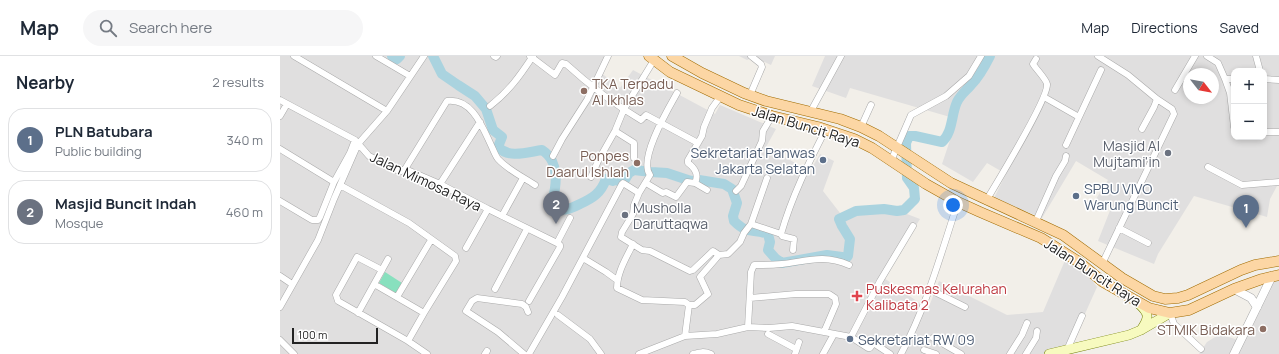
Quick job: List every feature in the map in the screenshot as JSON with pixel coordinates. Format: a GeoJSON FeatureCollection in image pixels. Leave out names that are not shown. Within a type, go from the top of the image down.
{"type":"FeatureCollection","features":[{"type":"Feature","properties":{"kind":"main road","name":"Jalan Buncit Raya"},"geometry":{"type":"LineString","coordinates":[[672,56],[702,73],[750,95],[772,103],[811,111],[861,126],[880,136],[914,160],[951,183],[986,201],[1036,221],[1063,235],[1122,278],[1153,296],[1172,299],[1188,295],[1240,270],[1279,260]]}},
{"type":"Feature","properties":{"kind":"main road","name":"Jalan Buncit Raya"},"geometry":{"type":"LineString","coordinates":[[652,58],[670,72],[739,105],[854,139],[872,148],[913,176],[958,202],[1041,238],[1079,262],[1103,282],[1138,303],[1161,312],[1170,313]]}},
{"type":"Feature","properties":{"kind":"main road"},"geometry":{"type":"LineString","coordinates":[[1049,354],[1088,348],[1116,339],[1141,330],[1170,313],[1189,310],[1234,289],[1276,276]]}},
{"type":"Feature","properties":{"kind":"main road"},"geometry":{"type":"LineString","coordinates":[[1138,303],[1147,314],[1147,318],[1141,330]]}},
{"type":"Feature","properties":{"kind":"street"},"geometry":{"type":"LineString","coordinates":[[294,56],[387,111]]}},
{"type":"Feature","properties":{"kind":"street"},"geometry":{"type":"LineString","coordinates":[[376,56],[410,76]]}},
{"type":"Feature","properties":{"kind":"street"},"geometry":{"type":"LineString","coordinates":[[280,202],[312,220],[316,220],[320,217],[356,142],[387,111],[424,56]]}},
{"type":"Feature","properties":{"kind":"street"},"geometry":{"type":"LineString","coordinates":[[554,156],[562,138],[594,88],[608,56]]}},
{"type":"Feature","properties":{"kind":"street"},"geometry":{"type":"LineString","coordinates":[[750,95],[762,67],[761,64],[751,56]]}},
{"type":"Feature","properties":{"kind":"street"},"geometry":{"type":"LineString","coordinates":[[811,111],[841,56]]}},
{"type":"Feature","properties":{"kind":"street"},"geometry":{"type":"LineString","coordinates":[[896,164],[911,115],[946,96],[969,76],[981,56]]}},
{"type":"Feature","properties":{"kind":"street"},"geometry":{"type":"LineString","coordinates":[[1098,56],[1128,75],[1157,99],[1172,109],[1174,114],[1102,264]]}},
{"type":"Feature","properties":{"kind":"street"},"geometry":{"type":"LineString","coordinates":[[1175,90],[1195,56]]}},
{"type":"Feature","properties":{"kind":"street"},"geometry":{"type":"LineString","coordinates":[[1207,56],[1218,63],[1230,93],[1231,104]]}},
{"type":"Feature","properties":{"kind":"street"},"geometry":{"type":"LineString","coordinates":[[1256,56],[1259,68]]}},
{"type":"Feature","properties":{"kind":"street"},"geometry":{"type":"LineString","coordinates":[[490,106],[511,88],[532,57],[555,75],[562,63],[566,64],[594,88],[641,120],[646,115],[698,144]]}},
{"type":"Feature","properties":{"kind":"street"},"geometry":{"type":"LineString","coordinates":[[591,177],[615,131],[624,109],[652,58]]}},
{"type":"Feature","properties":{"kind":"street"},"geometry":{"type":"LineString","coordinates":[[986,201],[1020,143],[1044,97],[1047,85],[1046,81],[1033,64],[1036,59]]}},
{"type":"Feature","properties":{"kind":"street"},"geometry":{"type":"LineString","coordinates":[[1066,145],[1102,70]]}},
{"type":"Feature","properties":{"kind":"street"},"geometry":{"type":"LineString","coordinates":[[1225,79],[1231,79]]}},
{"type":"Feature","properties":{"kind":"street"},"geometry":{"type":"LineString","coordinates":[[1267,79],[1279,80]]}},
{"type":"Feature","properties":{"kind":"street"},"geometry":{"type":"LineString","coordinates":[[677,93],[660,122],[651,147],[648,170],[650,175],[639,193],[634,205],[633,214],[620,235],[621,237],[690,271],[693,270],[713,251],[719,254],[728,254],[740,242],[749,226],[767,178]]}},
{"type":"Feature","properties":{"kind":"street"},"geometry":{"type":"LineString","coordinates":[[708,190],[696,180],[694,167],[688,162],[688,160],[702,136],[712,108],[720,97]]}},
{"type":"Feature","properties":{"kind":"street"},"geometry":{"type":"LineString","coordinates":[[1044,97],[1079,117]]}},
{"type":"Feature","properties":{"kind":"street"},"geometry":{"type":"LineString","coordinates":[[1142,129],[1157,99]]}},
{"type":"Feature","properties":{"kind":"street","name":"Jalan Mimosa Raya"},"geometry":{"type":"LineString","coordinates":[[280,100],[356,142],[369,156],[397,170],[401,171],[404,169],[440,184],[557,243]]}},
{"type":"Feature","properties":{"kind":"street"},"geometry":{"type":"LineString","coordinates":[[404,169],[447,101],[455,100],[470,109],[478,117],[497,158],[535,186]]}},
{"type":"Feature","properties":{"kind":"street"},"geometry":{"type":"LineString","coordinates":[[280,116],[287,104]]}},
{"type":"Feature","properties":{"kind":"street"},"geometry":{"type":"LineString","coordinates":[[861,126],[871,105]]}},
{"type":"Feature","properties":{"kind":"street"},"geometry":{"type":"LineString","coordinates":[[736,191],[742,186],[762,141],[762,131],[772,116]]}},
{"type":"Feature","properties":{"kind":"street"},"geometry":{"type":"LineString","coordinates":[[440,184],[480,122]]}},
{"type":"Feature","properties":{"kind":"street"},"geometry":{"type":"LineString","coordinates":[[781,234],[794,195],[803,174],[826,130]]}},
{"type":"Feature","properties":{"kind":"street"},"geometry":{"type":"LineString","coordinates":[[615,131],[635,144],[634,158]]}},
{"type":"Feature","properties":{"kind":"street"},"geometry":{"type":"LineString","coordinates":[[1267,132],[1279,132]]}},
{"type":"Feature","properties":{"kind":"street"},"geometry":{"type":"LineString","coordinates":[[280,149],[409,223],[452,254],[456,261],[408,341]]}},
{"type":"Feature","properties":{"kind":"street"},"geometry":{"type":"LineString","coordinates":[[1036,221],[1066,156]]}},
{"type":"Feature","properties":{"kind":"street"},"geometry":{"type":"LineString","coordinates":[[1208,167],[1242,186],[1279,182]]}},
{"type":"Feature","properties":{"kind":"street"},"geometry":{"type":"LineString","coordinates":[[502,216],[523,178]]}},
{"type":"Feature","properties":{"kind":"street"},"geometry":{"type":"LineString","coordinates":[[646,183],[663,193],[666,192],[676,197],[685,183],[696,180]]}},
{"type":"Feature","properties":{"kind":"street"},"geometry":{"type":"LineString","coordinates":[[280,307],[318,240],[337,183]]}},
{"type":"Feature","properties":{"kind":"street"},"geometry":{"type":"LineString","coordinates":[[529,354],[583,258],[622,184],[623,183],[639,193]]}},
{"type":"Feature","properties":{"kind":"street"},"geometry":{"type":"LineString","coordinates":[[901,354],[917,320],[938,265],[958,202]]}},
{"type":"Feature","properties":{"kind":"street"},"geometry":{"type":"LineString","coordinates":[[466,248],[488,209]]}},
{"type":"Feature","properties":{"kind":"street"},"geometry":{"type":"LineString","coordinates":[[529,301],[560,247],[557,243],[570,218]]}},
{"type":"Feature","properties":{"kind":"street"},"geometry":{"type":"LineString","coordinates":[[749,226],[794,239],[793,250]]}},
{"type":"Feature","properties":{"kind":"street"},"geometry":{"type":"LineString","coordinates":[[851,337],[880,280],[913,226]]}},
{"type":"Feature","properties":{"kind":"street"},"geometry":{"type":"LineString","coordinates":[[1119,228],[1148,243]]}},
{"type":"Feature","properties":{"kind":"street"},"geometry":{"type":"LineString","coordinates":[[495,289],[527,229]]}},
{"type":"Feature","properties":{"kind":"street"},"geometry":{"type":"LineString","coordinates":[[397,297],[431,240]]}},
{"type":"Feature","properties":{"kind":"street"},"geometry":{"type":"LineString","coordinates":[[633,244],[617,280],[617,288],[642,300],[684,301],[690,305],[695,305],[708,294],[700,277],[719,254]]}},
{"type":"Feature","properties":{"kind":"street"},"geometry":{"type":"LineString","coordinates":[[382,270],[357,257],[336,295],[338,301],[408,341],[427,354]]}},
{"type":"Feature","properties":{"kind":"street"},"geometry":{"type":"LineString","coordinates":[[583,258],[617,280]]}},
{"type":"Feature","properties":{"kind":"street"},"geometry":{"type":"LineString","coordinates":[[748,327],[751,272],[754,265],[781,264],[826,258],[837,260],[849,265]]}},
{"type":"Feature","properties":{"kind":"street"},"geometry":{"type":"LineString","coordinates":[[358,313],[388,259]]}},
{"type":"Feature","properties":{"kind":"street"},"geometry":{"type":"LineString","coordinates":[[280,276],[292,284]]}},
{"type":"Feature","properties":{"kind":"street"},"geometry":{"type":"LineString","coordinates":[[1234,354],[1257,307],[1276,276]]}},
{"type":"Feature","properties":{"kind":"street"},"geometry":{"type":"LineString","coordinates":[[374,284],[424,313]]}},
{"type":"Feature","properties":{"kind":"street"},"geometry":{"type":"LineString","coordinates":[[929,289],[966,307]]}},
{"type":"Feature","properties":{"kind":"street"},"geometry":{"type":"LineString","coordinates":[[1234,289],[1252,298],[1257,307]]}},
{"type":"Feature","properties":{"kind":"street"},"geometry":{"type":"LineString","coordinates":[[750,298],[796,294],[829,294],[835,298],[836,304],[824,332]]}},
{"type":"Feature","properties":{"kind":"street"},"geometry":{"type":"LineString","coordinates":[[524,354],[498,332],[466,312],[472,301],[477,298],[522,304],[526,307],[528,312]]}},
{"type":"Feature","properties":{"kind":"street"},"geometry":{"type":"LineString","coordinates":[[685,336],[690,305]]}},
{"type":"Feature","properties":{"kind":"street"},"geometry":{"type":"LineString","coordinates":[[1170,313],[1174,324],[1201,349]]}},
{"type":"Feature","properties":{"kind":"street"},"geometry":{"type":"LineString","coordinates":[[558,314],[590,339],[601,354]]}},
{"type":"Feature","properties":{"kind":"street"},"geometry":{"type":"LineString","coordinates":[[1062,352],[1082,316]]}},
{"type":"Feature","properties":{"kind":"street"},"geometry":{"type":"LineString","coordinates":[[1010,354],[1022,335],[1027,323]]}},
{"type":"Feature","properties":{"kind":"street"},"geometry":{"type":"LineString","coordinates":[[639,354],[685,336],[717,334],[748,327],[769,328],[792,326],[851,337],[868,348],[875,344],[890,354]]}},
{"type":"Feature","properties":{"kind":"street"},"geometry":{"type":"LineString","coordinates":[[1026,354],[1036,338],[1037,331]]}},
{"type":"Feature","properties":{"kind":"street"},"geometry":{"type":"LineString","coordinates":[[768,334],[795,352],[799,342]]}},
{"type":"Feature","properties":{"kind":"street"},"geometry":{"type":"LineString","coordinates":[[823,354],[834,334]]}},
{"type":"Feature","properties":{"kind":"street"},"geometry":{"type":"LineString","coordinates":[[933,338],[960,354]]}},
{"type":"Feature","properties":{"kind":"street"},"geometry":{"type":"LineString","coordinates":[[280,340],[294,354]]}},
{"type":"Feature","properties":{"kind":"street"},"geometry":{"type":"LineString","coordinates":[[924,350],[936,354]]}},
{"type":"Feature","properties":{"kind":"street"},"geometry":{"type":"LineString","coordinates":[[693,354],[705,352],[712,354]]}},
{"type":"Feature","properties":{"kind":"shaded area"},"geometry":{"type":"Polygon","coordinates":[[[280,56],[605,56],[600,72],[620,88],[633,70],[715,114],[720,105],[776,129],[766,147],[810,171],[820,154],[834,161],[823,191],[840,213],[886,206],[920,219],[884,278],[928,309],[939,281],[1007,315],[1043,312],[1066,258],[1082,267],[1097,287],[1067,354],[280,354],[280,56]]]}},
{"type":"Feature","properties":{"kind":"shaded area"},"geometry":{"type":"Polygon","coordinates":[[[739,56],[775,56],[771,65],[754,57],[747,60],[739,56]]]}},
{"type":"Feature","properties":{"kind":"shaded area"},"geometry":{"type":"Polygon","coordinates":[[[825,56],[1279,56],[1279,186],[1277,186],[1270,199],[1267,217],[1194,196],[1158,254],[1154,264],[1098,241],[1111,208],[1096,199],[1108,180],[1076,161],[1042,218],[994,198],[1006,174],[987,163],[973,182],[942,164],[957,119],[850,88],[846,98],[812,86],[825,56]]]}},
{"type":"Feature","properties":{"kind":"shaded area"},"geometry":{"type":"Polygon","coordinates":[[[1279,278],[1279,354],[1199,354],[1207,342],[1220,334],[1241,341],[1273,279],[1279,278]]]}},
{"type":"Feature","properties":{"kind":"green space"},"geometry":{"type":"Polygon","coordinates":[[[385,272],[402,283],[396,293],[379,283],[385,272]]]}},
{"type":"Feature","properties":{"kind":"waterway"},"geometry":{"type":"LineString","coordinates":[[392,56],[397,59],[400,56]]}},
{"type":"Feature","properties":{"kind":"waterway"},"geometry":{"type":"LineString","coordinates":[[433,56],[442,74],[475,96],[486,109],[493,130],[502,137],[498,147],[502,151],[519,154],[542,150],[550,157],[554,167],[556,183],[553,200],[554,207],[564,210],[589,200],[602,188],[606,179],[613,181],[614,179],[623,183],[629,173],[634,170],[667,173],[691,181],[699,180],[724,184],[732,189],[737,203],[733,216],[734,221],[747,230],[768,234],[770,242],[768,250],[782,263],[827,255],[842,257],[845,259],[848,256],[850,239],[839,219],[856,211],[884,209],[897,211],[904,210],[915,199],[914,188],[907,178],[906,143],[909,136],[942,142],[946,138],[950,128],[955,107],[959,99],[977,78],[990,56]]}},
{"type":"Feature","properties":{"kind":"place","name":"TKA Terpadu Al Ikhlas"},"geometry":{"type":"Point","coordinates":[584,91]}},
{"type":"Feature","properties":{"kind":"place","name":"Masjid Al Mujtami'in"},"geometry":{"type":"Point","coordinates":[1168,153]}},
{"type":"Feature","properties":{"kind":"place","name":"Sekretariat Panwas Jakarta Selatan"},"geometry":{"type":"Point","coordinates":[823,160]}},
{"type":"Feature","properties":{"kind":"place","name":"Ponpes Daarul Ishlah"},"geometry":{"type":"Point","coordinates":[637,163]}},
{"type":"Feature","properties":{"kind":"place","name":"SPBU VIVO Warung Buncit"},"geometry":{"type":"Point","coordinates":[1076,196]}},
{"type":"Feature","properties":{"kind":"place","name":"Musholla Daruttaqwa"},"geometry":{"type":"Point","coordinates":[625,215]}},
{"type":"Feature","properties":{"kind":"place","name":"Masjid Buncit Indah"},"geometry":{"type":"Point","coordinates":[556,224]}},
{"type":"Feature","properties":{"kind":"place","name":"PLN Batubara"},"geometry":{"type":"Point","coordinates":[1246,228]}},
{"type":"Feature","properties":{"kind":"place","name":"Puskesmas Kelurahan Kalibata 2"},"geometry":{"type":"Point","coordinates":[857,296]}},
{"type":"Feature","properties":{"kind":"place","name":"STMIK Bidakara"},"geometry":{"type":"Point","coordinates":[1263,329]}},
{"type":"Feature","properties":{"kind":"place","name":"Sekretariat RW 09"},"geometry":{"type":"Point","coordinates":[850,339]}}]}
